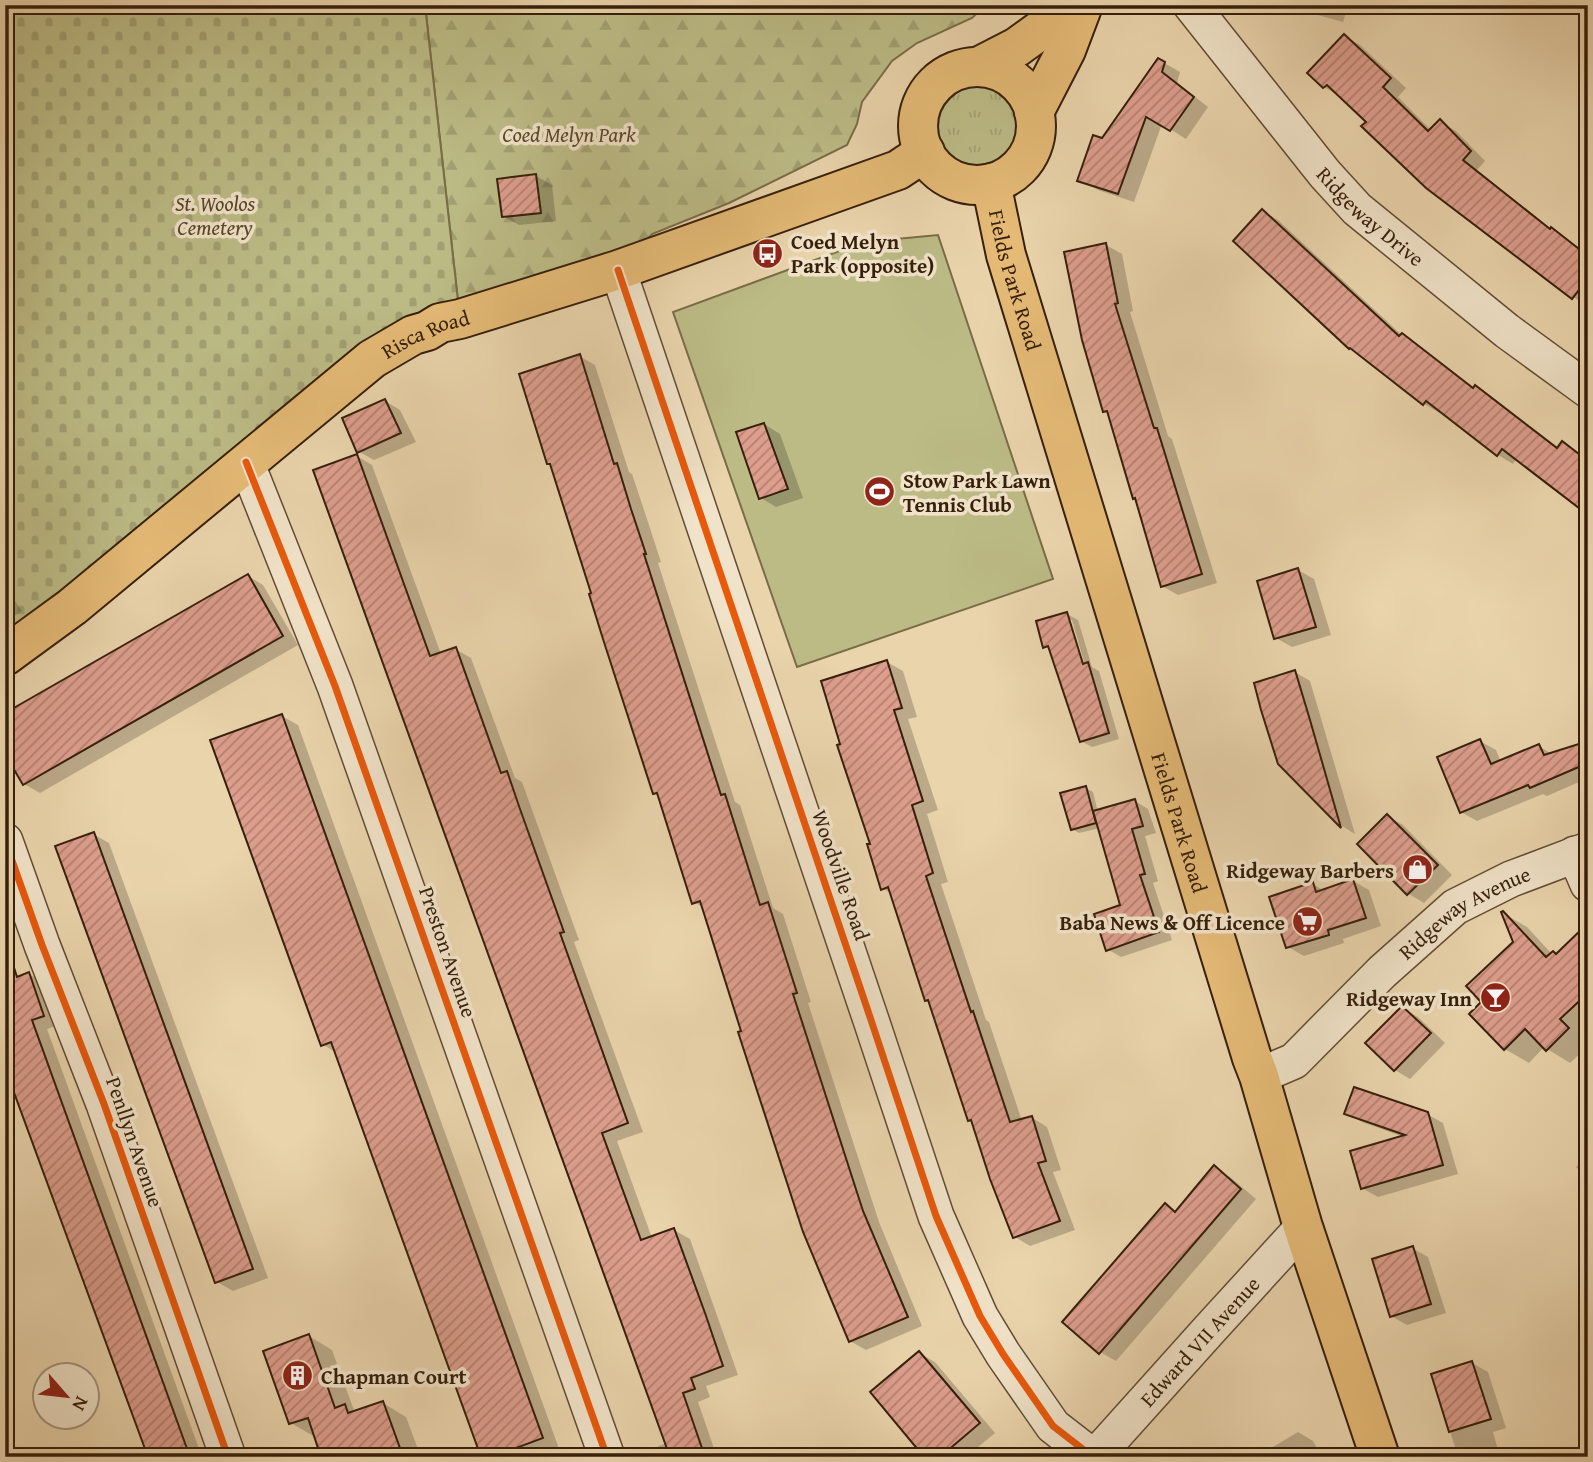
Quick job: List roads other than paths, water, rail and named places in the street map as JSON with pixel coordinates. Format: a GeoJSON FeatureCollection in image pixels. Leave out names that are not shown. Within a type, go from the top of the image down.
{"type":"FeatureCollection","features":[{"type":"Feature","properties":{"kind":"main road"},"geometry":{"type":"LineString","coordinates":[[981,66],[1000,71],[1017,82],[1030,98],[1036,118],[1035,138],[1027,158],[1013,172],[991,183],[977,185],[959,182],[943,173],[925,152],[918,126],[921,108],[929,92],[942,78],[960,69],[981,66],[1017,47],[1075,5]]}},
{"type":"Feature","properties":{"kind":"main road"},"geometry":{"type":"LineString","coordinates":[[1034,112],[1066,50],[1083,5]]}},
{"type":"Feature","properties":{"kind":"main road","name":"Risca Road"},"geometry":{"type":"LineString","coordinates":[[5,656],[72,607],[372,359],[413,335],[440,323],[460,320],[618,270],[898,170],[925,152]]}},
{"type":"Feature","properties":{"kind":"main road","name":"Fields Park Road"},"geometry":{"type":"LineString","coordinates":[[991,183],[1006,255],[1303,1227],[1380,1457]]}},
{"type":"Feature","properties":{"kind":"street","name":"Ridgeway Drive"},"geometry":{"type":"LineString","coordinates":[[1191,5],[1325,174],[1357,209],[1507,331],[1588,390]]}},
{"type":"Feature","properties":{"kind":"street","name":"Woodville Road"},"geometry":{"type":"LineString","coordinates":[[618,270],[936,1216],[980,1316],[1003,1354],[1053,1426],[1094,1457]]}},
{"type":"Feature","properties":{"kind":"street","name":"Preston Avenue"},"geometry":{"type":"LineString","coordinates":[[246,462],[340,699],[607,1457]]}},
{"type":"Feature","properties":{"kind":"street","name":"Penllyn Avenue"},"geometry":{"type":"LineString","coordinates":[[5,841],[104,1104],[228,1457]]}},
{"type":"Feature","properties":{"kind":"street","name":"Ridgeway Avenue"},"geometry":{"type":"LineString","coordinates":[[1259,1076],[1294,1061],[1382,972],[1455,907],[1511,879],[1584,863]]}},
{"type":"Feature","properties":{"kind":"street","name":"Edward VII Avenue"},"geometry":{"type":"LineString","coordinates":[[1094,1457],[1303,1227]]}},
{"type":"Feature","properties":{"kind":"place","name":"Coed Melyn Park (opposite)"},"geometry":{"type":"Point","coordinates":[768,253]}},
{"type":"Feature","properties":{"kind":"place","name":"Stow Park Lawn Tennis Club"},"geometry":{"type":"Point","coordinates":[880,492]}},
{"type":"Feature","properties":{"kind":"place","name":"Ridgeway Barbers"},"geometry":{"type":"Point","coordinates":[1417,870]}},
{"type":"Feature","properties":{"kind":"place","name":"Baba News & Off Licence"},"geometry":{"type":"Point","coordinates":[1308,922]}},
{"type":"Feature","properties":{"kind":"place","name":"Ridgeway Inn"},"geometry":{"type":"Point","coordinates":[1495,998]}},
{"type":"Feature","properties":{"kind":"place","name":"Chapman Court"},"geometry":{"type":"Point","coordinates":[298,1376]}},
{"type":"Feature","properties":{"kind":"park label","name":"Coed Melyn Park"},"geometry":{"type":"Point","coordinates":[569,134]}},
{"type":"Feature","properties":{"kind":"park label","name":"St. Woolos Cemetery"},"geometry":{"type":"Point","coordinates":[215,215]}}]}
